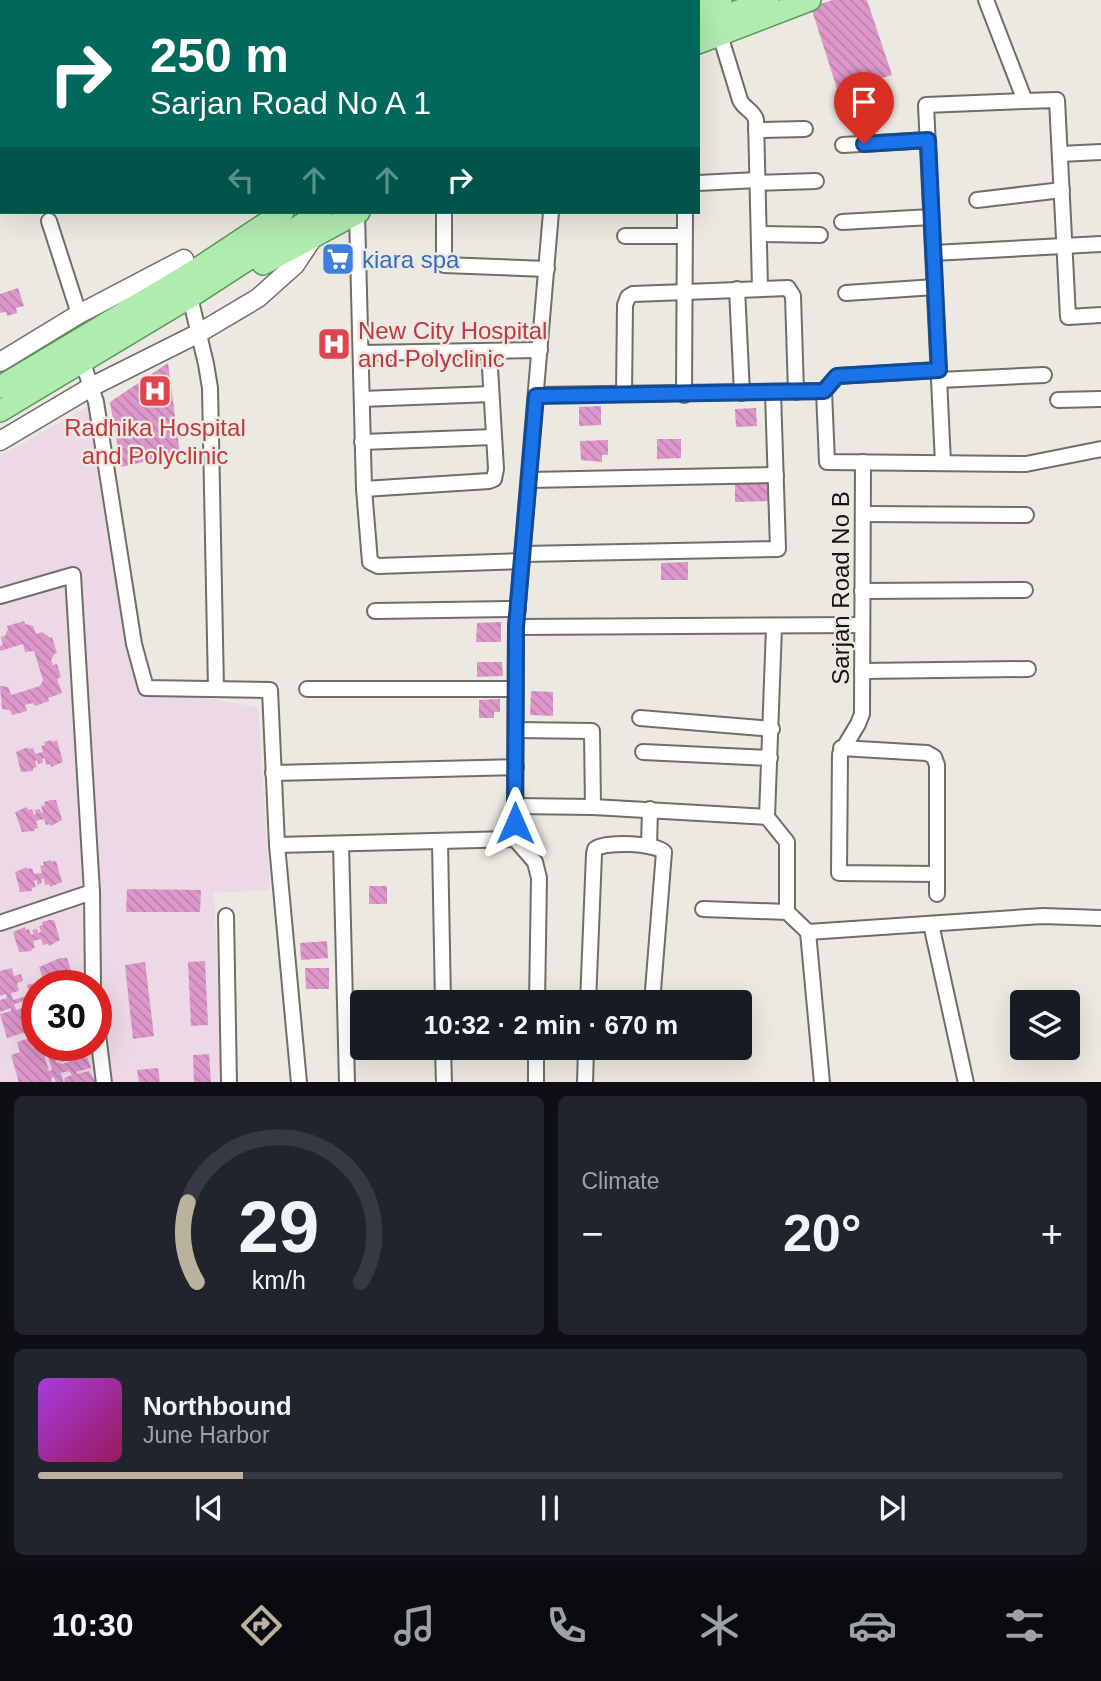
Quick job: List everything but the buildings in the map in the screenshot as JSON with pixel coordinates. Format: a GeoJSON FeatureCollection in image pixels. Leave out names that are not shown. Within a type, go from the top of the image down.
{"type":"FeatureCollection","features":[{"type":"Feature","properties":{"kind":"main road"},"geometry":{"type":"LineString","coordinates":[[700,7],[721,0]]}},
{"type":"Feature","properties":{"kind":"main road"},"geometry":{"type":"LineString","coordinates":[[700,25],[768,0]]}},
{"type":"Feature","properties":{"kind":"main road"},"geometry":{"type":"LineString","coordinates":[[700,42],[810,0]]}},
{"type":"Feature","properties":{"kind":"main road"},"geometry":{"type":"LineString","coordinates":[[0,411],[268,248],[318,214]]}},
{"type":"Feature","properties":{"kind":"main road"},"geometry":{"type":"LineString","coordinates":[[190,296],[277,258],[356,214]]}},
{"type":"Feature","properties":{"kind":"main road"},"geometry":{"type":"LineString","coordinates":[[0,387],[262,220]]}},
{"type":"Feature","properties":{"kind":"street"},"geometry":{"type":"LineString","coordinates":[[986,0],[1025,101]]}},
{"type":"Feature","properties":{"kind":"street"},"geometry":{"type":"LineString","coordinates":[[720,35],[740,100],[755,116],[760,288]]}},
{"type":"Feature","properties":{"kind":"street"},"geometry":{"type":"LineString","coordinates":[[943,463],[926,105],[1057,100],[1068,317],[1101,315]]}},
{"type":"Feature","properties":{"kind":"street"},"geometry":{"type":"LineString","coordinates":[[756,130],[805,129]]}},
{"type":"Feature","properties":{"kind":"street"},"geometry":{"type":"LineString","coordinates":[[843,145],[928,140]]}},
{"type":"Feature","properties":{"kind":"street"},"geometry":{"type":"LineString","coordinates":[[1060,154],[1101,152]]}},
{"type":"Feature","properties":{"kind":"street"},"geometry":{"type":"LineString","coordinates":[[700,183],[816,181]]}},
{"type":"Feature","properties":{"kind":"street"},"geometry":{"type":"LineString","coordinates":[[977,200],[1062,190]]}},
{"type":"Feature","properties":{"kind":"street"},"geometry":{"type":"LineString","coordinates":[[358,214],[364,489],[368,556],[373,565],[779,549],[773,392]]}},
{"type":"Feature","properties":{"kind":"street"},"geometry":{"type":"LineString","coordinates":[[444,214],[444,265],[547,269]]}},
{"type":"Feature","properties":{"kind":"street"},"geometry":{"type":"LineString","coordinates":[[537,990],[539,878],[535,862],[515,839],[516,627],[551,214]]}},
{"type":"Feature","properties":{"kind":"street"},"geometry":{"type":"LineString","coordinates":[[684,395],[685,214]]}},
{"type":"Feature","properties":{"kind":"street"},"geometry":{"type":"LineString","coordinates":[[842,222],[931,217]]}},
{"type":"Feature","properties":{"kind":"street"},"geometry":{"type":"LineString","coordinates":[[49,221],[79,314]]}},
{"type":"Feature","properties":{"kind":"street"},"geometry":{"type":"LineString","coordinates":[[759,234],[820,235]]}},
{"type":"Feature","properties":{"kind":"street"},"geometry":{"type":"LineString","coordinates":[[625,236],[685,236]]}},
{"type":"Feature","properties":{"kind":"street"},"geometry":{"type":"LineString","coordinates":[[0,441],[91,387],[199,333],[258,298],[295,265],[313,238]]}},
{"type":"Feature","properties":{"kind":"street"},"geometry":{"type":"LineString","coordinates":[[933,253],[1101,244]]}},
{"type":"Feature","properties":{"kind":"street"},"geometry":{"type":"LineString","coordinates":[[0,362],[79,314],[189,265]]}},
{"type":"Feature","properties":{"kind":"street"},"geometry":{"type":"LineString","coordinates":[[846,293],[935,287]]}},
{"type":"Feature","properties":{"kind":"street"},"geometry":{"type":"LineString","coordinates":[[624,394],[626,300],[634,295],[760,288],[788,288],[793,296],[796,391]]}},
{"type":"Feature","properties":{"kind":"street"},"geometry":{"type":"LineString","coordinates":[[737,289],[743,393]]}},
{"type":"Feature","properties":{"kind":"street"},"geometry":{"type":"LineString","coordinates":[[190,296],[210,388],[216,689]]}},
{"type":"Feature","properties":{"kind":"street"},"geometry":{"type":"LineString","coordinates":[[360,353],[540,350]]}},
{"type":"Feature","properties":{"kind":"street"},"geometry":{"type":"LineString","coordinates":[[364,489],[492,480],[496,473],[489,351]]}},
{"type":"Feature","properties":{"kind":"street"},"geometry":{"type":"LineString","coordinates":[[82,360],[96,402],[134,644],[146,688],[270,690],[277,845],[299,1082]]}},
{"type":"Feature","properties":{"kind":"street"},"geometry":{"type":"LineString","coordinates":[[1044,374],[837,376],[824,391],[827,462],[1026,464],[1101,449]]}},
{"type":"Feature","properties":{"kind":"street"},"geometry":{"type":"LineString","coordinates":[[536,396],[824,391]]}},
{"type":"Feature","properties":{"kind":"street"},"geometry":{"type":"LineString","coordinates":[[362,399],[491,394]]}},
{"type":"Feature","properties":{"kind":"street"},"geometry":{"type":"LineString","coordinates":[[1058,400],[1101,399]]}},
{"type":"Feature","properties":{"kind":"street"},"geometry":{"type":"LineString","coordinates":[[362,442],[494,437]]}},
{"type":"Feature","properties":{"kind":"street","name":"Sarjan Road No B"},"geometry":{"type":"LineString","coordinates":[[841,748],[858,724],[862,713],[863,462]]}},
{"type":"Feature","properties":{"kind":"street"},"geometry":{"type":"LineString","coordinates":[[529,480],[776,475]]}},
{"type":"Feature","properties":{"kind":"street"},"geometry":{"type":"LineString","coordinates":[[863,514],[1026,515]]}},
{"type":"Feature","properties":{"kind":"street"},"geometry":{"type":"LineString","coordinates":[[0,596],[73,575],[92,892],[93,970]]}},
{"type":"Feature","properties":{"kind":"street"},"geometry":{"type":"LineString","coordinates":[[862,591],[1025,590]]}},
{"type":"Feature","properties":{"kind":"street"},"geometry":{"type":"LineString","coordinates":[[375,611],[518,609]]}},
{"type":"Feature","properties":{"kind":"street"},"geometry":{"type":"LineString","coordinates":[[516,627],[862,625]]}},
{"type":"Feature","properties":{"kind":"street"},"geometry":{"type":"LineString","coordinates":[[774,627],[767,817],[787,842],[787,912]]}},
{"type":"Feature","properties":{"kind":"street"},"geometry":{"type":"LineString","coordinates":[[862,671],[1028,669]]}},
{"type":"Feature","properties":{"kind":"street"},"geometry":{"type":"LineString","coordinates":[[307,690],[516,689]]}},
{"type":"Feature","properties":{"kind":"street"},"geometry":{"type":"LineString","coordinates":[[640,718],[772,729]]}},
{"type":"Feature","properties":{"kind":"street"},"geometry":{"type":"LineString","coordinates":[[516,730],[592,731],[593,807]]}},
{"type":"Feature","properties":{"kind":"street"},"geometry":{"type":"LineString","coordinates":[[936,874],[839,873],[841,748],[927,752],[934,757],[937,765],[937,894]]}},
{"type":"Feature","properties":{"kind":"street"},"geometry":{"type":"LineString","coordinates":[[643,752],[771,758]]}},
{"type":"Feature","properties":{"kind":"street"},"geometry":{"type":"LineString","coordinates":[[273,773],[516,767]]}},
{"type":"Feature","properties":{"kind":"street"},"geometry":{"type":"LineString","coordinates":[[515,806],[650,809],[767,817]]}},
{"type":"Feature","properties":{"kind":"street"},"geometry":{"type":"LineString","coordinates":[[649,846],[650,809]]}},
{"type":"Feature","properties":{"kind":"street"},"geometry":{"type":"LineString","coordinates":[[277,845],[515,839]]}},
{"type":"Feature","properties":{"kind":"street"},"geometry":{"type":"LineString","coordinates":[[440,842],[443,990]]}},
{"type":"Feature","properties":{"kind":"street"},"geometry":{"type":"LineString","coordinates":[[341,844],[347,1082]]}},
{"type":"Feature","properties":{"kind":"street"},"geometry":{"type":"LineString","coordinates":[[589,990],[595,849],[603,845],[649,846],[661,849],[665,857],[653,990]]}},
{"type":"Feature","properties":{"kind":"street"},"geometry":{"type":"LineString","coordinates":[[0,923],[92,892]]}},
{"type":"Feature","properties":{"kind":"street"},"geometry":{"type":"LineString","coordinates":[[703,909],[787,912],[808,932],[822,1082]]}},
{"type":"Feature","properties":{"kind":"street"},"geometry":{"type":"LineString","coordinates":[[226,916],[229,1082]]}},
{"type":"Feature","properties":{"kind":"street"},"geometry":{"type":"LineString","coordinates":[[808,932],[1043,916],[1101,918]]}},
{"type":"Feature","properties":{"kind":"street"},"geometry":{"type":"LineString","coordinates":[[931,924],[966,1082]]}},
{"type":"Feature","properties":{"kind":"street"},"geometry":{"type":"LineString","coordinates":[[443,1060],[444,1082]]}},
{"type":"Feature","properties":{"kind":"street"},"geometry":{"type":"LineString","coordinates":[[536,1060],[536,1082]]}},
{"type":"Feature","properties":{"kind":"street"},"geometry":{"type":"LineString","coordinates":[[585,1082],[586,1060]]}},
{"type":"Feature","properties":{"kind":"street"},"geometry":{"type":"LineString","coordinates":[[101,1061],[104,1082]]}},
{"type":"Feature","properties":{"kind":"shaded area"},"geometry":{"type":"Polygon","coordinates":[[[96,402],[146,687],[258,707],[270,890],[214,893],[222,1082],[0,1082],[0,456],[96,402]]]}},
{"type":"Feature","properties":{"kind":"place","name":"kiara spa"},"geometry":{"type":"Point","coordinates":[338,259]}},
{"type":"Feature","properties":{"kind":"place","name":"New City Hospital and Polyclinic"},"geometry":{"type":"Point","coordinates":[334,344]}},
{"type":"Feature","properties":{"kind":"place","name":"Radhika Hospital and Polyclinic"},"geometry":{"type":"Point","coordinates":[155,391]}},
{"type":"Feature","properties":{"kind":"route"},"geometry":{"type":"LineString","coordinates":[[515,823],[516,627],[536,396],[824,391],[837,376],[939,370],[928,140],[864,144]]}}]}
